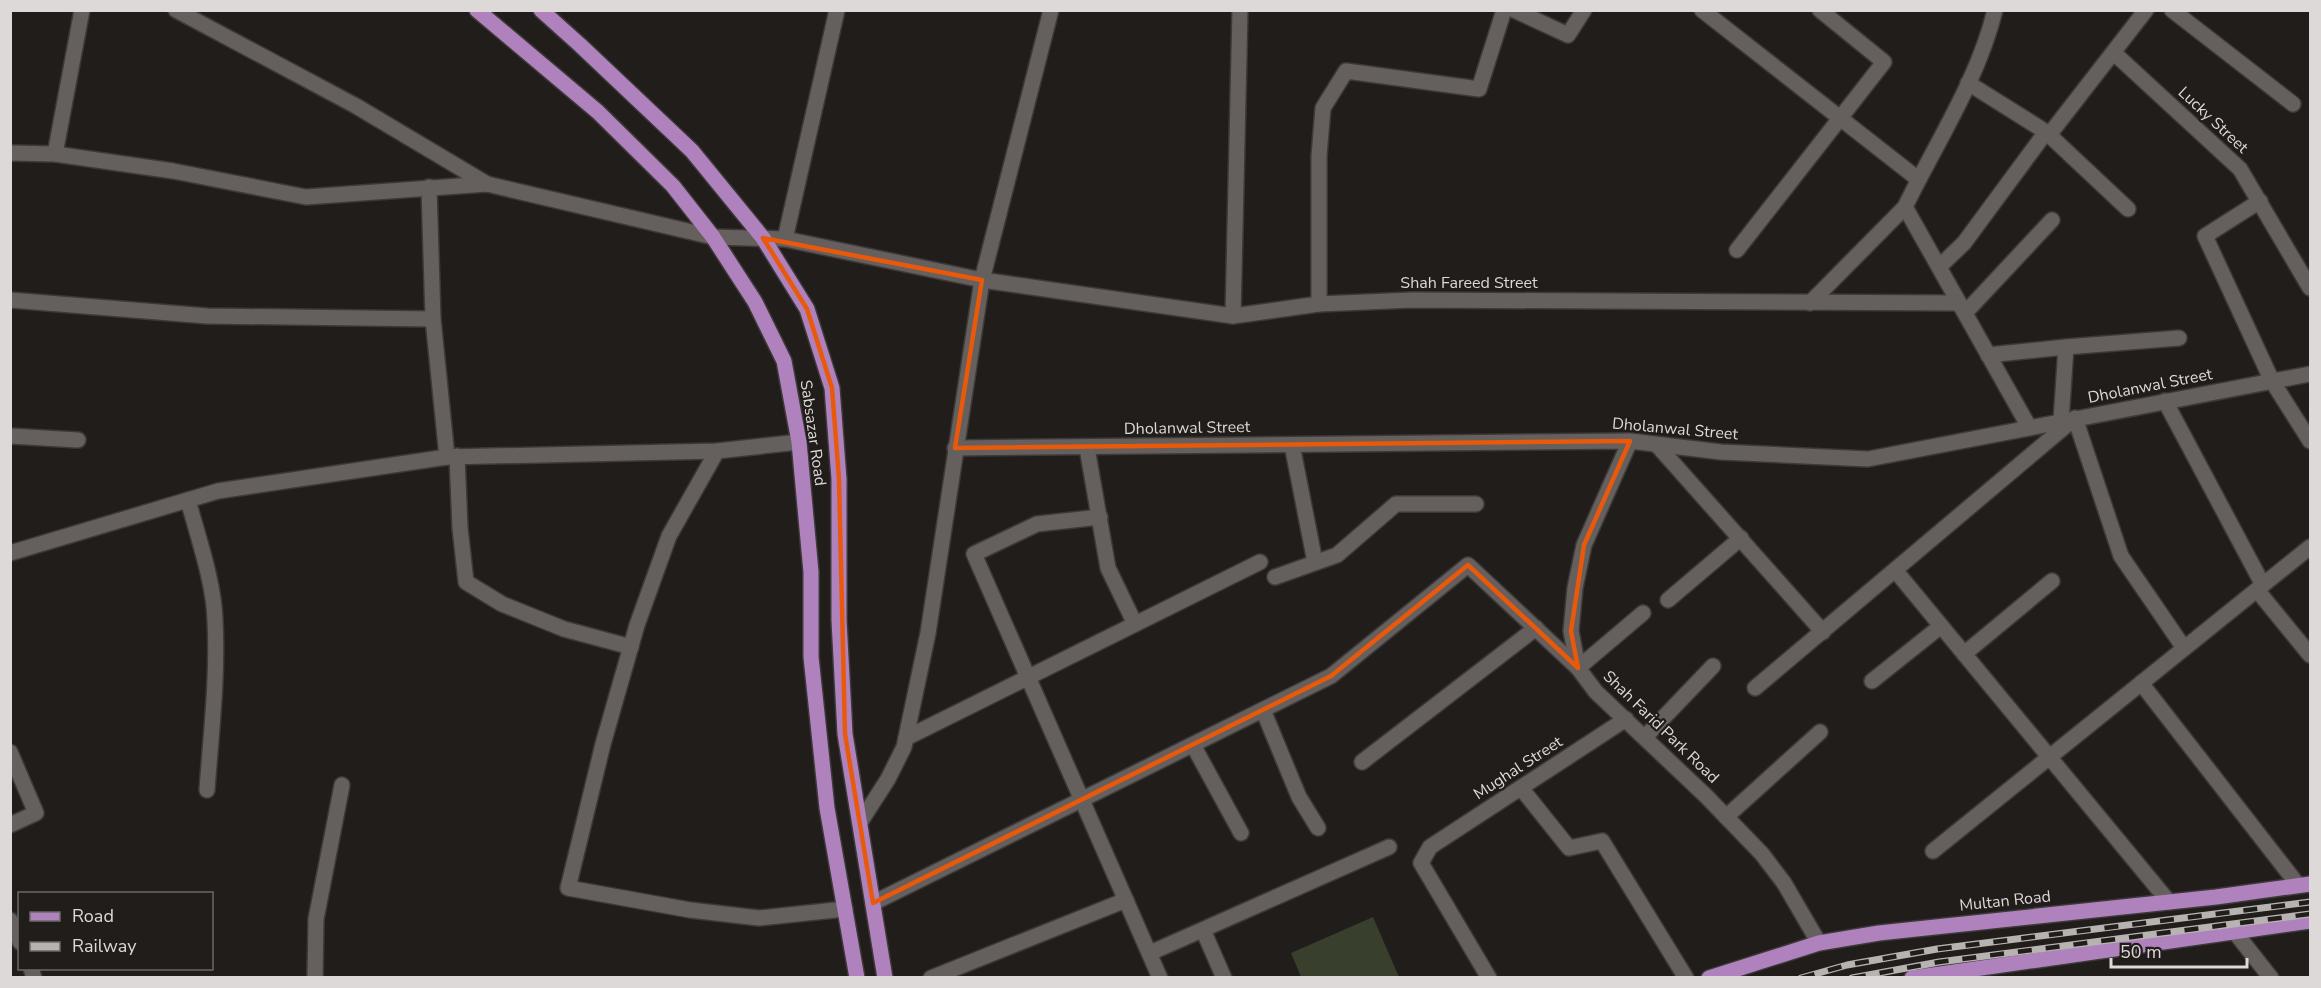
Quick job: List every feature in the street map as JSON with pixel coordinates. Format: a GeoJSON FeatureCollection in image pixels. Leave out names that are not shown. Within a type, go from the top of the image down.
{"type":"FeatureCollection","features":[{"type":"Feature","properties":{"kind":"main road","name":"Sabsazar Road"},"geometry":{"type":"LineString","coordinates":[[477,10],[598,112],[673,186],[713,237],[755,302],[784,361],[799,442],[811,572],[811,657],[827,808],[857,978]]}},
{"type":"Feature","properties":{"kind":"main road","name":"Sabsazar Road"},"geometry":{"type":"LineString","coordinates":[[541,10],[692,151],[763,238],[807,309],[832,388],[839,479],[840,620],[845,734],[885,978]]}},
{"type":"Feature","properties":{"kind":"main road"},"geometry":{"type":"LineString","coordinates":[[823,774],[849,764]]}},
{"type":"Feature","properties":{"kind":"main road","name":"Multan Road"},"geometry":{"type":"LineString","coordinates":[[1709,978],[1819,943],[1879,933],[2304,885]]}},
{"type":"Feature","properties":{"kind":"main road"},"geometry":{"type":"LineString","coordinates":[[1912,978],[2310,921]]}},
{"type":"Feature","properties":{"kind":"street"},"geometry":{"type":"LineString","coordinates":[[55,154],[82,10]]}},
{"type":"Feature","properties":{"kind":"street"},"geometry":{"type":"LineString","coordinates":[[176,10],[356,106],[487,184]]}},
{"type":"Feature","properties":{"kind":"street"},"geometry":{"type":"LineString","coordinates":[[785,239],[837,10]]}},
{"type":"Feature","properties":{"kind":"street"},"geometry":{"type":"LineString","coordinates":[[861,821],[888,779],[904,747],[928,633],[982,280],[1051,10]]}},
{"type":"Feature","properties":{"kind":"street"},"geometry":{"type":"LineString","coordinates":[[1233,316],[1240,10]]}},
{"type":"Feature","properties":{"kind":"street"},"geometry":{"type":"LineString","coordinates":[[1319,304],[1319,156],[1323,108],[1346,71],[1479,89],[1504,10]]}},
{"type":"Feature","properties":{"kind":"street"},"geometry":{"type":"LineString","coordinates":[[1514,10],[1568,35],[1584,10]]}},
{"type":"Feature","properties":{"kind":"street"},"geometry":{"type":"LineString","coordinates":[[1702,10],[1918,179]]}},
{"type":"Feature","properties":{"kind":"street"},"geometry":{"type":"LineString","coordinates":[[1737,250],[1884,62],[1820,10]]}},
{"type":"Feature","properties":{"kind":"street"},"geometry":{"type":"LineString","coordinates":[[1810,303],[1905,207],[1968,83],[1995,10]]}},
{"type":"Feature","properties":{"kind":"street"},"geometry":{"type":"LineString","coordinates":[[1939,267],[1964,243],[2146,10]]}},
{"type":"Feature","properties":{"kind":"street"},"geometry":{"type":"LineString","coordinates":[[2172,10],[2293,104]]}},
{"type":"Feature","properties":{"kind":"street","name":"Lucky Street"},"geometry":{"type":"LineString","coordinates":[[2114,53],[2240,170],[2310,288]]}},
{"type":"Feature","properties":{"kind":"street"},"geometry":{"type":"LineString","coordinates":[[1968,83],[2048,133],[2128,209]]}},
{"type":"Feature","properties":{"kind":"street"},"geometry":{"type":"LineString","coordinates":[[10,153],[55,154],[173,171],[306,197],[487,184]]}},
{"type":"Feature","properties":{"kind":"street","name":"Shah Fareed Street"},"geometry":{"type":"LineString","coordinates":[[487,184],[713,237],[785,239],[982,280],[1233,316],[1319,304],[1412,300],[1810,303],[1962,308]]}},
{"type":"Feature","properties":{"kind":"street"},"geometry":{"type":"LineString","coordinates":[[429,187],[433,319],[466,582],[502,604],[554,625],[631,646]]}},
{"type":"Feature","properties":{"kind":"street"},"geometry":{"type":"LineString","coordinates":[[2260,201],[2205,236],[2272,381],[2310,441]]}},
{"type":"Feature","properties":{"kind":"street"},"geometry":{"type":"LineString","coordinates":[[1905,207],[2029,427]]}},
{"type":"Feature","properties":{"kind":"street"},"geometry":{"type":"LineString","coordinates":[[1962,308],[2052,220]]}},
{"type":"Feature","properties":{"kind":"street"},"geometry":{"type":"LineString","coordinates":[[10,300],[207,316],[433,319]]}},
{"type":"Feature","properties":{"kind":"street"},"geometry":{"type":"LineString","coordinates":[[1988,355],[2180,338]]}},
{"type":"Feature","properties":{"kind":"street"},"geometry":{"type":"LineString","coordinates":[[2066,347],[2068,420],[2121,556],[2184,648]]}},
{"type":"Feature","properties":{"kind":"street","name":"Dholanwal Street"},"geometry":{"type":"LineString","coordinates":[[956,448],[1630,441],[1721,452],[1868,459],[2310,374]]}},
{"type":"Feature","properties":{"kind":"street"},"geometry":{"type":"LineString","coordinates":[[2165,401],[2260,587],[2310,655]]}},
{"type":"Feature","properties":{"kind":"street"},"geometry":{"type":"LineString","coordinates":[[1755,688],[2068,420]]}},
{"type":"Feature","properties":{"kind":"street"},"geometry":{"type":"LineString","coordinates":[[10,436],[78,440]]}},
{"type":"Feature","properties":{"kind":"street","name":"Shah Farid Park Road"},"geometry":{"type":"LineString","coordinates":[[1630,441],[1584,545],[1575,588],[1570,631],[1578,668],[1596,692],[1726,817],[1767,862],[1784,884],[1819,943]]}},
{"type":"Feature","properties":{"kind":"street"},"geometry":{"type":"LineString","coordinates":[[10,553],[218,491],[452,456],[717,451],[799,442]]}},
{"type":"Feature","properties":{"kind":"street"},"geometry":{"type":"LineString","coordinates":[[1292,445],[1315,562]]}},
{"type":"Feature","properties":{"kind":"street"},"geometry":{"type":"LineString","coordinates":[[1657,445],[1823,632]]}},
{"type":"Feature","properties":{"kind":"street"},"geometry":{"type":"LineString","coordinates":[[1087,448],[1108,568],[1135,624]]}},
{"type":"Feature","properties":{"kind":"street"},"geometry":{"type":"LineString","coordinates":[[717,451],[669,536],[631,646],[603,744],[568,888],[690,910],[759,918],[844,909]]}},
{"type":"Feature","properties":{"kind":"street"},"geometry":{"type":"LineString","coordinates":[[188,500],[207,572],[215,619],[213,706],[207,790]]}},
{"type":"Feature","properties":{"kind":"street"},"geometry":{"type":"LineString","coordinates":[[1275,577],[1337,555],[1396,504],[1476,504]]}},
{"type":"Feature","properties":{"kind":"street"},"geometry":{"type":"LineString","coordinates":[[1100,517],[1037,524],[974,554],[1160,978]]}},
{"type":"Feature","properties":{"kind":"street"},"geometry":{"type":"LineString","coordinates":[[1668,600],[1741,538]]}},
{"type":"Feature","properties":{"kind":"street"},"geometry":{"type":"LineString","coordinates":[[1933,851],[2310,547]]}},
{"type":"Feature","properties":{"kind":"street"},"geometry":{"type":"LineString","coordinates":[[906,738],[1260,562]]}},
{"type":"Feature","properties":{"kind":"street"},"geometry":{"type":"LineString","coordinates":[[873,903],[1331,676],[1468,565],[1578,668],[1643,613]]}},
{"type":"Feature","properties":{"kind":"street"},"geometry":{"type":"LineString","coordinates":[[1895,570],[2169,902]]}},
{"type":"Feature","properties":{"kind":"street"},"geometry":{"type":"LineString","coordinates":[[1964,654],[2052,581]]}},
{"type":"Feature","properties":{"kind":"street"},"geometry":{"type":"LineString","coordinates":[[1872,681],[1941,626]]}},
{"type":"Feature","properties":{"kind":"street"},"geometry":{"type":"LineString","coordinates":[[1362,762],[1536,628]]}},
{"type":"Feature","properties":{"kind":"street"},"geometry":{"type":"LineString","coordinates":[[1645,737],[1713,666]]}},
{"type":"Feature","properties":{"kind":"street"},"geometry":{"type":"LineString","coordinates":[[2141,683],[2304,885]]}},
{"type":"Feature","properties":{"kind":"street"},"geometry":{"type":"LineString","coordinates":[[1263,710],[1299,797],[1318,828]]}},
{"type":"Feature","properties":{"kind":"street","name":"Mughal Street"},"geometry":{"type":"LineString","coordinates":[[1489,978],[1421,863],[1430,847],[1626,719]]}},
{"type":"Feature","properties":{"kind":"street"},"geometry":{"type":"LineString","coordinates":[[1726,817],[1820,732]]}},
{"type":"Feature","properties":{"kind":"street"},"geometry":{"type":"LineString","coordinates":[[1193,745],[1241,833]]}},
{"type":"Feature","properties":{"kind":"street"},"geometry":{"type":"LineString","coordinates":[[10,752],[36,813],[10,825]]}},
{"type":"Feature","properties":{"kind":"street"},"geometry":{"type":"LineString","coordinates":[[315,978],[316,919],[342,785]]}},
{"type":"Feature","properties":{"kind":"street"},"geometry":{"type":"LineString","coordinates":[[1521,788],[1569,848],[1602,841],[1686,978]]}},
{"type":"Feature","properties":{"kind":"street"},"geometry":{"type":"LineString","coordinates":[[1150,953],[1389,847]]}},
{"type":"Feature","properties":{"kind":"street"},"geometry":{"type":"LineString","coordinates":[[931,978],[1126,900]]}},
{"type":"Feature","properties":{"kind":"street"},"geometry":{"type":"LineString","coordinates":[[1203,930],[1224,978]]}},
{"type":"Feature","properties":{"kind":"street"},"geometry":{"type":"LineString","coordinates":[[2234,931],[2271,978]]}},
{"type":"Feature","properties":{"kind":"highlighted area"},"geometry":{"type":"Polygon","coordinates":[[[763,238],[982,280],[955,448],[1630,441],[1584,545],[1571,631],[1578,668],[1468,565],[1331,676],[873,903],[845,734],[839,479],[832,388],[807,309],[763,238]]]}},
{"type":"Feature","properties":{"kind":"green space"},"geometry":{"type":"Polygon","coordinates":[[[1373,917],[1399,977],[1301,977],[1291,953],[1373,917]]]}},
{"type":"Feature","properties":{"kind":"railway"},"geometry":{"type":"LineString","coordinates":[[1801,978],[1847,965],[1937,949],[2310,902]]}},
{"type":"Feature","properties":{"kind":"railway"},"geometry":{"type":"LineString","coordinates":[[1852,978],[1939,962],[2310,914]]}}]}
